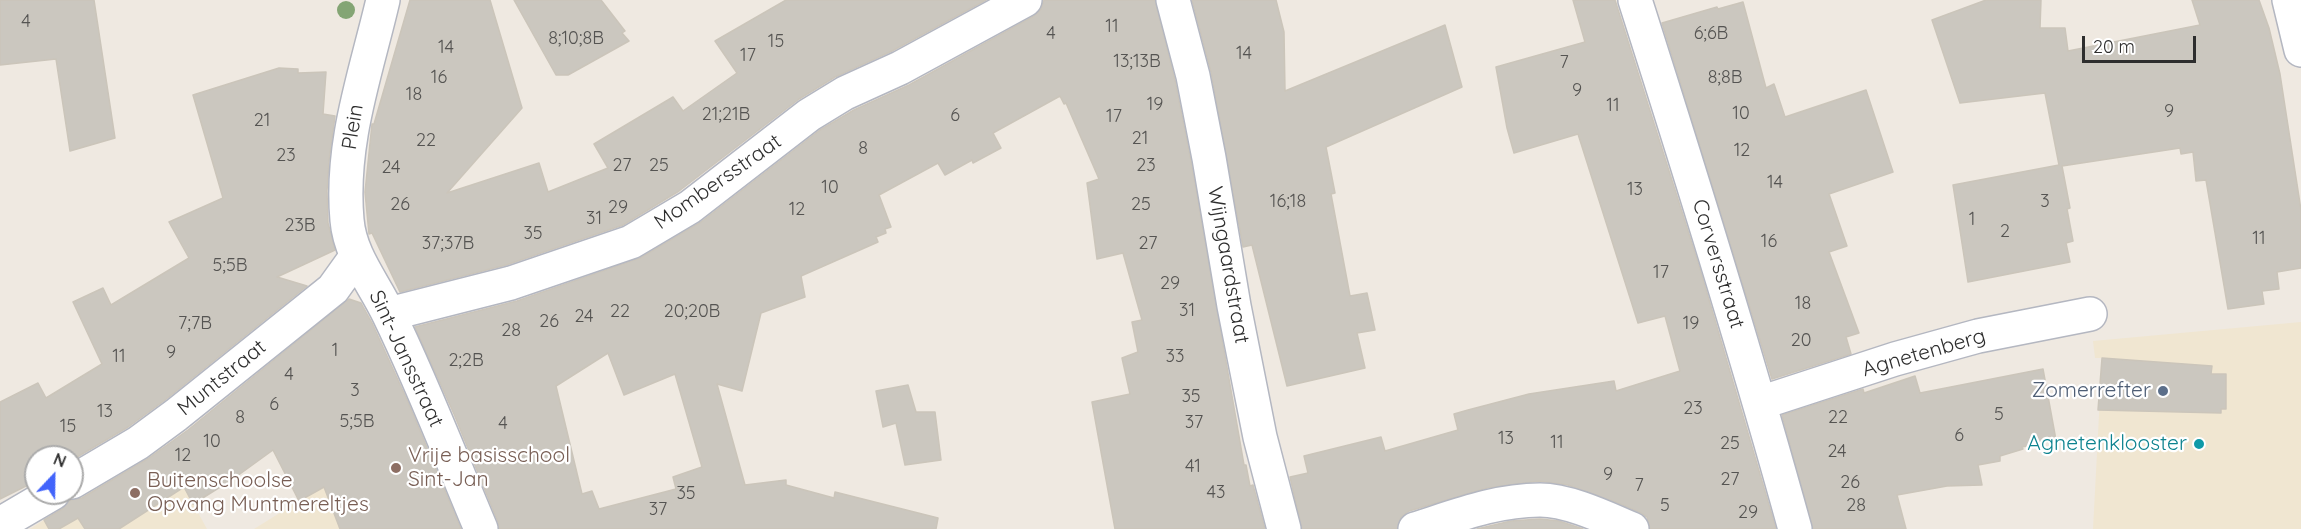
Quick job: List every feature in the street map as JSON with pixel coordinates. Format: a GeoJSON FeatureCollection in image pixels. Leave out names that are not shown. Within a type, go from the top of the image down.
{"type":"FeatureCollection","features":[{"type":"Feature","properties":{"kind":"street","name":"Plein"},"geometry":{"type":"LineString","coordinates":[[356,256],[347,222],[346,181],[350,130],[383,0]]}},
{"type":"Feature","properties":{"kind":"street","name":"Mombersstraat"},"geometry":{"type":"LineString","coordinates":[[389,314],[512,283],[631,242],[690,207],[809,116],[845,93],[900,68],[1026,0]]}},
{"type":"Feature","properties":{"kind":"street","name":"Wijngaardstraat"},"geometry":{"type":"LineString","coordinates":[[1173,0],[1193,76],[1260,436],[1284,529]]}},
{"type":"Feature","properties":{"kind":"street","name":"Corversstraat"},"geometry":{"type":"LineString","coordinates":[[1635,0],[1689,168],[1760,403],[1795,529]]}},
{"type":"Feature","properties":{"kind":"street"},"geometry":{"type":"LineString","coordinates":[[2289,0],[2301,50]]}},
{"type":"Feature","properties":{"kind":"street","name":"Sint-Jansstraat"},"geometry":{"type":"LineString","coordinates":[[356,256],[389,314],[481,529]]}},
{"type":"Feature","properties":{"kind":"street","name":"Muntstraat"},"geometry":{"type":"LineString","coordinates":[[84,475],[138,443],[185,408],[333,289],[356,256]]}},
{"type":"Feature","properties":{"kind":"street","name":"Agnetenberg"},"geometry":{"type":"LineString","coordinates":[[1760,403],[1895,359],[1978,336],[2090,314]]}},
{"type":"Feature","properties":{"kind":"street"},"geometry":{"type":"LineString","coordinates":[[1414,529],[1489,505],[1542,500],[1588,510],[1632,529]]}},
{"type":"Feature","properties":{"kind":"street"},"geometry":{"type":"LineString","coordinates":[[2,529],[0,524],[32,505]]}},
{"type":"Feature","properties":{"kind":"shaded area","name":"Agnetenklooster"},"geometry":{"type":"Polygon","coordinates":[[[2301,322],[2301,529],[2093,529],[2102,358],[2095,358],[2093,341],[2301,322]]]}},
{"type":"Feature","properties":{"kind":"shaded area","name":"Vrije basisschool Sint-Jan"},"geometry":{"type":"Polygon","coordinates":[[[419,435],[460,529],[254,529],[299,501],[419,435]]]}},
{"type":"Feature","properties":{"kind":"shaded area","name":"Buitenschoolse Opvang Muntmereltjes"},"geometry":{"type":"Polygon","coordinates":[[[161,445],[207,529],[30,529],[67,505],[84,505],[84,494],[161,445]]]}},
{"type":"Feature","properties":{"kind":"building"},"geometry":{"type":"Polygon","coordinates":[[[0,0],[94,0],[115,138],[70,151],[56,59],[0,65],[0,0]]]}},
{"type":"Feature","properties":{"kind":"building"},"geometry":{"type":"Polygon","coordinates":[[[410,0],[490,0],[522,108],[447,193],[539,163],[548,192],[608,168],[594,144],[673,97],[683,111],[737,73],[715,41],[786,0],[986,0],[892,51],[835,77],[799,99],[679,191],[623,225],[506,265],[400,292],[372,233],[369,234],[365,192],[372,124],[374,124],[410,0]]]}},
{"type":"Feature","properties":{"kind":"building"},"geometry":{"type":"Polygon","coordinates":[[[514,0],[601,0],[625,31],[622,33],[629,41],[568,75],[556,75],[514,0]]]}},
{"type":"Feature","properties":{"kind":"building"},"geometry":{"type":"Polygon","coordinates":[[[1044,0],[1155,0],[1175,80],[1191,161],[1244,465],[1246,465],[1250,486],[1253,485],[1265,529],[1115,529],[1092,402],[1130,394],[1122,358],[1138,352],[1132,322],[1142,320],[1123,253],[1097,259],[1087,183],[1099,179],[1066,103],[1064,104],[1060,96],[993,133],[1001,148],[945,175],[938,163],[879,195],[891,227],[885,229],[886,233],[876,237],[878,242],[801,276],[805,297],[761,313],[742,391],[717,384],[745,485],[786,480],[786,485],[834,498],[835,492],[938,518],[936,529],[499,529],[454,414],[415,327],[517,301],[640,258],[701,222],[820,130],[854,110],[909,85],[1034,16],[1041,9],[1044,0]],[[608,353],[556,386],[582,494],[592,491],[599,509],[676,489],[673,477],[702,467],[675,374],[624,395],[608,353]]]}},
{"type":"Feature","properties":{"kind":"building"},"geometry":{"type":"Polygon","coordinates":[[[1192,0],[1276,0],[1284,32],[1285,91],[1445,25],[1462,87],[1326,147],[1335,193],[1331,194],[1350,296],[1367,293],[1375,330],[1357,333],[1365,368],[1287,386],[1252,245],[1243,247],[1211,72],[1192,0]]]}},
{"type":"Feature","properties":{"kind":"building"},"geometry":{"type":"Polygon","coordinates":[[[1573,0],[1615,0],[1700,269],[1776,529],[1650,529],[1647,517],[1639,512],[1568,485],[1539,481],[1487,488],[1409,511],[1401,517],[1397,529],[1302,529],[1290,477],[1308,473],[1304,456],[1381,437],[1385,451],[1458,430],[1454,414],[1468,410],[1529,394],[1614,381],[1616,391],[1680,371],[1665,316],[1638,323],[1578,134],[1514,153],[1496,67],[1585,42],[1573,0]]]}},
{"type":"Feature","properties":{"kind":"building"},"geometry":{"type":"Polygon","coordinates":[[[1986,0],[2041,0],[2040,28],[2065,28],[2068,51],[2200,25],[2192,0],[2259,0],[2269,28],[2280,74],[2301,210],[2301,268],[2277,272],[2279,289],[2262,291],[2264,304],[2228,309],[2206,180],[2196,181],[2193,152],[2181,154],[2180,148],[2062,166],[2070,208],[2067,209],[2073,241],[2066,243],[2070,262],[1968,282],[1953,185],[2059,165],[2045,93],[1960,103],[1932,20],[1986,0]]]}},
{"type":"Feature","properties":{"kind":"building"},"geometry":{"type":"Polygon","coordinates":[[[1743,2],[1766,88],[1774,84],[1785,117],[1866,90],[1893,172],[1829,194],[1847,246],[1829,252],[1859,333],[1846,337],[1851,354],[1772,379],[1662,23],[1743,2]]]}},
{"type":"Feature","properties":{"kind":"building"},"geometry":{"type":"Polygon","coordinates":[[[279,68],[298,69],[298,73],[326,72],[323,114],[335,116],[327,191],[328,223],[335,250],[277,277],[307,286],[128,427],[84,453],[84,445],[24,445],[24,487],[0,499],[0,402],[38,383],[46,398],[102,364],[73,302],[103,288],[111,305],[189,258],[169,222],[223,198],[193,95],[279,68]]]}},
{"type":"Feature","properties":{"kind":"building"},"geometry":{"type":"Polygon","coordinates":[[[349,299],[361,303],[408,402],[461,529],[340,529],[324,487],[299,501],[273,450],[193,504],[184,487],[119,529],[85,529],[78,518],[59,529],[49,529],[44,520],[66,505],[84,505],[84,497],[149,458],[188,430],[349,299]]]}},
{"type":"Feature","properties":{"kind":"building","name":"Zomerrefter"},"geometry":{"type":"Polygon","coordinates":[[[2102,358],[2212,366],[2211,374],[2226,374],[2226,409],[2221,409],[2221,413],[2098,410],[2102,358]]]}},
{"type":"Feature","properties":{"kind":"building"},"geometry":{"type":"Polygon","coordinates":[[[2043,369],[2056,440],[2022,447],[2023,449],[2000,456],[2000,461],[1978,465],[1982,485],[1947,486],[1897,495],[1906,529],[1813,529],[1782,415],[1863,389],[1864,393],[1915,376],[1920,393],[2043,369]]]}},
{"type":"Feature","properties":{"kind":"building"},"geometry":{"type":"Polygon","coordinates":[[[908,385],[916,412],[935,412],[941,460],[905,465],[896,423],[883,427],[876,391],[908,385]]]}},
{"type":"Feature","properties":{"kind":"building"},"geometry":{"type":"Polygon","coordinates":[[[1540,519],[1559,521],[1583,529],[1477,529],[1511,521],[1540,519]]]}},
{"type":"Feature","properties":{"kind":"place","name":"Zomerrefter"},"geometry":{"type":"Point","coordinates":[2163,391]}},
{"type":"Feature","properties":{"kind":"place","name":"Agnetenklooster"},"geometry":{"type":"Point","coordinates":[2199,444]}},
{"type":"Feature","properties":{"kind":"place","name":"Vrije basisschool Sint-Jan"},"geometry":{"type":"Point","coordinates":[396,468]}},
{"type":"Feature","properties":{"kind":"place","name":"Buitenschoolse Opvang Muntmereltjes"},"geometry":{"type":"Point","coordinates":[135,493]}}]}
